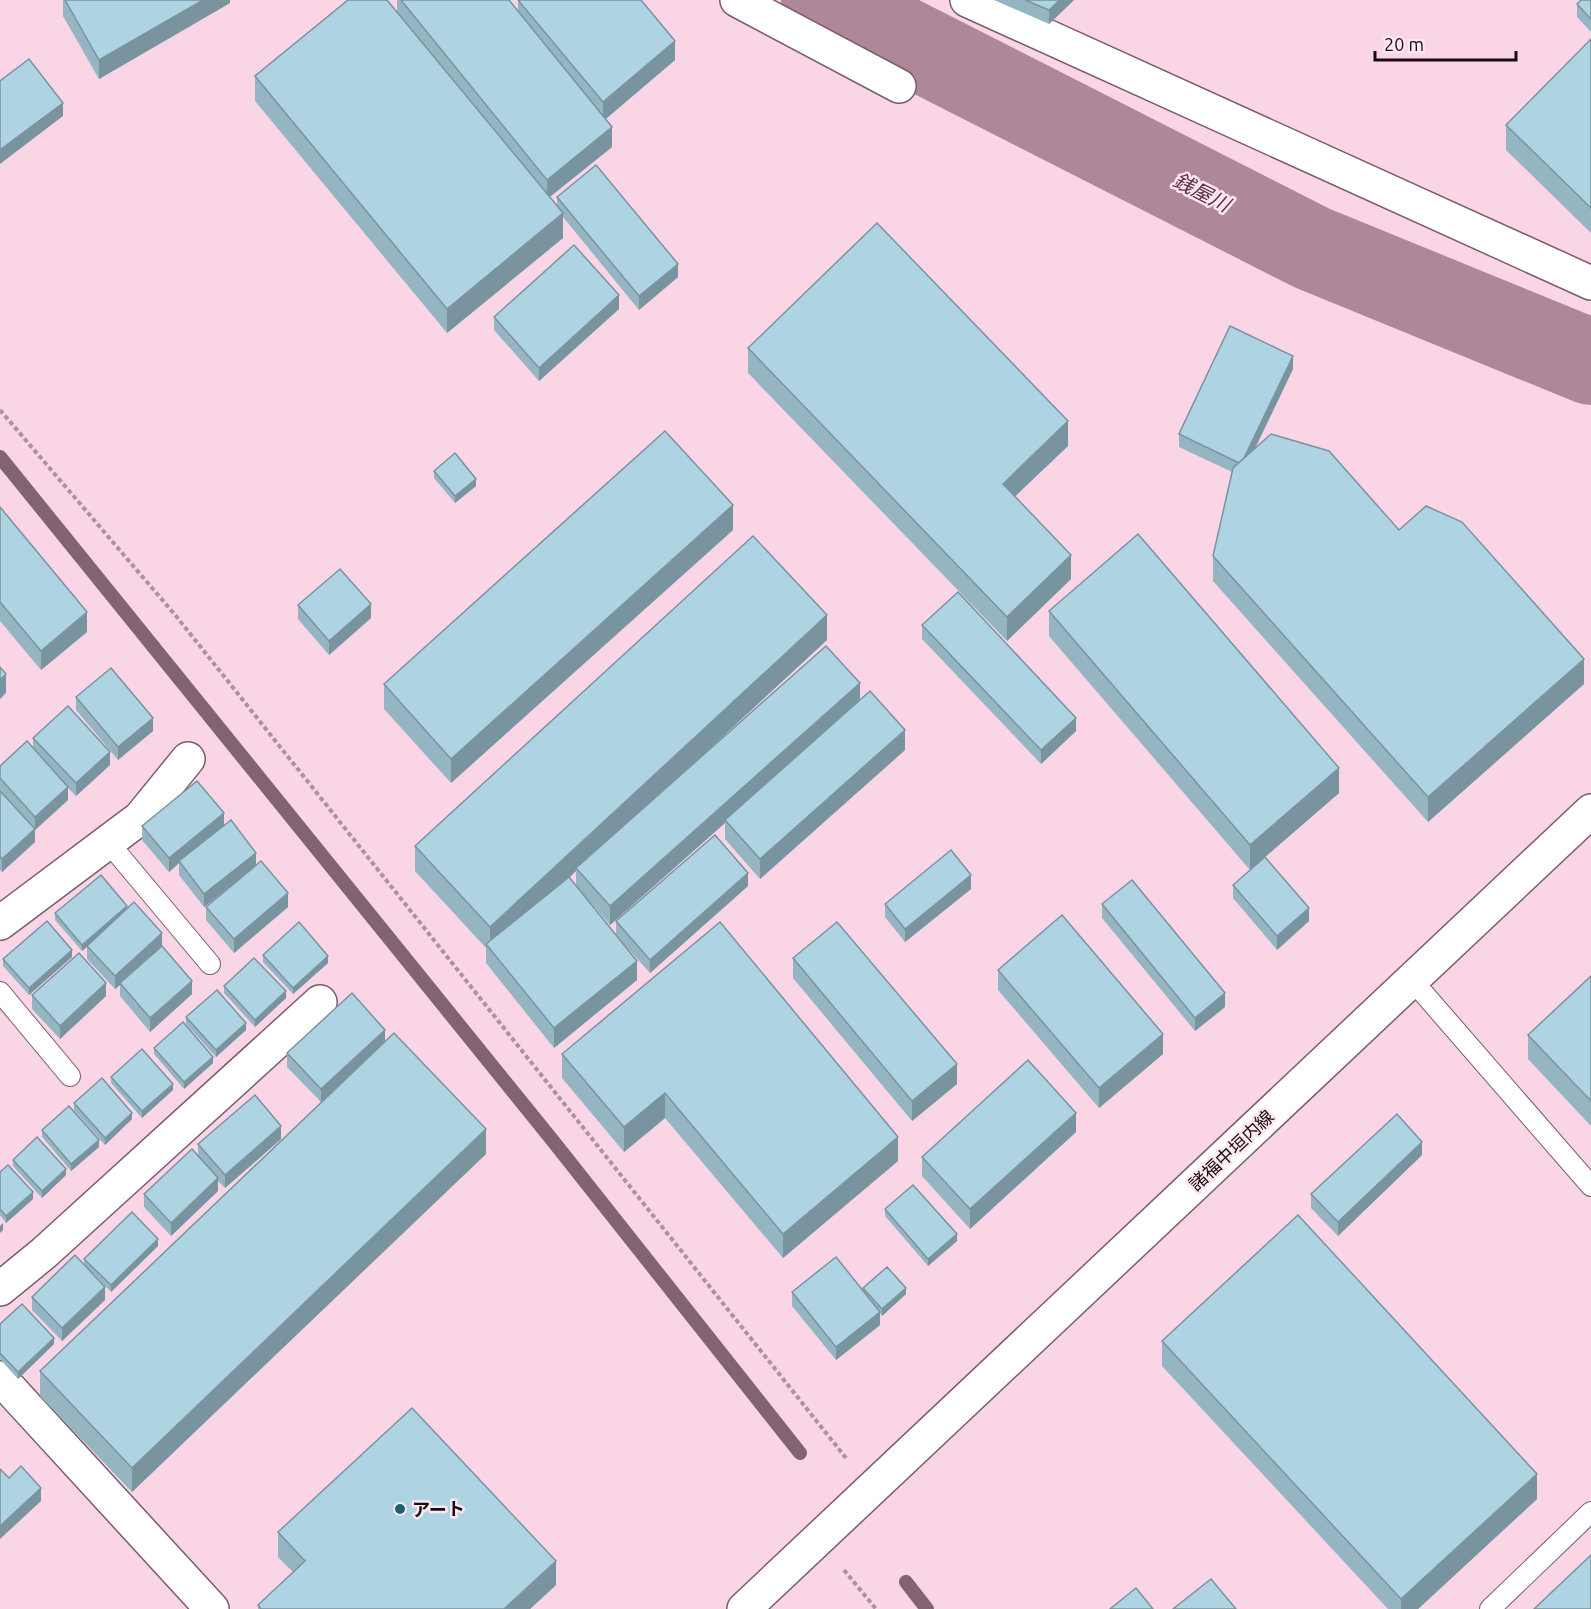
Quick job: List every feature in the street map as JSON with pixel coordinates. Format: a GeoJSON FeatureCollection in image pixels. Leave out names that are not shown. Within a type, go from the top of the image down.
{"type":"FeatureCollection","features":[{"type":"Feature","properties":{"kind":"street"},"geometry":{"type":"LineString","coordinates":[[737,0],[899,86]]}},
{"type":"Feature","properties":{"kind":"street"},"geometry":{"type":"LineString","coordinates":[[967,0],[1591,283]]}},
{"type":"Feature","properties":{"kind":"street"},"geometry":{"type":"LineString","coordinates":[[0,923],[140,818],[188,759]]}},
{"type":"Feature","properties":{"kind":"street","name":"諸福中垣内線"},"geometry":{"type":"LineString","coordinates":[[744,1609],[1591,811]]}},
{"type":"Feature","properties":{"kind":"street"},"geometry":{"type":"LineString","coordinates":[[0,1289],[53,1245],[320,1002]]}},
{"type":"Feature","properties":{"kind":"street"},"geometry":{"type":"LineString","coordinates":[[0,1378],[212,1609]]}},
{"type":"Feature","properties":{"kind":"lane"},"geometry":{"type":"LineString","coordinates":[[108,842],[210,964]]}},
{"type":"Feature","properties":{"kind":"lane"},"geometry":{"type":"LineString","coordinates":[[1412,980],[1591,1186]]}},
{"type":"Feature","properties":{"kind":"lane"},"geometry":{"type":"LineString","coordinates":[[0,992],[70,1076]]}},
{"type":"Feature","properties":{"kind":"lane"},"geometry":{"type":"LineString","coordinates":[[1490,1609],[1591,1512]]}},
{"type":"Feature","properties":{"kind":"path"},"geometry":{"type":"LineString","coordinates":[[0,410],[176,616],[871,1490]]}},
{"type":"Feature","properties":{"kind":"path"},"geometry":{"type":"LineString","coordinates":[[838,1563],[876,1609]]}},
{"type":"Feature","properties":{"kind":"building"},"geometry":{"type":"Polygon","coordinates":[[[65,0],[203,0],[99,60],[65,0]]]}},
{"type":"Feature","properties":{"kind":"building"},"geometry":{"type":"Polygon","coordinates":[[[348,0],[387,0],[563,213],[447,309],[255,76],[348,0]]]}},
{"type":"Feature","properties":{"kind":"building"},"geometry":{"type":"Polygon","coordinates":[[[401,0],[509,0],[612,127],[547,180],[401,0]]]}},
{"type":"Feature","properties":{"kind":"building"},"geometry":{"type":"Polygon","coordinates":[[[518,0],[641,0],[675,41],[603,102],[518,0]]]}},
{"type":"Feature","properties":{"kind":"building"},"geometry":{"type":"Polygon","coordinates":[[[1025,0],[1060,0],[1049,10],[1025,0]]]}},
{"type":"Feature","properties":{"kind":"building"},"geometry":{"type":"Polygon","coordinates":[[[1581,0],[1591,0],[1591,19],[1577,4],[1581,0]]]}},
{"type":"Feature","properties":{"kind":"building"},"geometry":{"type":"Polygon","coordinates":[[[1591,39],[1591,208],[1506,125],[1591,39]]]}},
{"type":"Feature","properties":{"kind":"building"},"geometry":{"type":"Polygon","coordinates":[[[29,59],[63,103],[0,150],[0,81],[29,59]]]}},
{"type":"Feature","properties":{"kind":"building"},"geometry":{"type":"Polygon","coordinates":[[[596,165],[678,264],[639,296],[557,197],[596,165]]]}},
{"type":"Feature","properties":{"kind":"building"},"geometry":{"type":"Polygon","coordinates":[[[877,223],[1068,421],[1003,484],[1071,555],[1007,617],[748,348],[877,223]]]}},
{"type":"Feature","properties":{"kind":"building"},"geometry":{"type":"Polygon","coordinates":[[[574,245],[619,295],[539,368],[494,317],[574,245]]]}},
{"type":"Feature","properties":{"kind":"building"},"geometry":{"type":"Polygon","coordinates":[[[1230,326],[1293,356],[1244,458],[1239,463],[1179,434],[1230,326]]]}},
{"type":"Feature","properties":{"kind":"building"},"geometry":{"type":"Polygon","coordinates":[[[665,431],[733,505],[451,759],[384,684],[665,431]]]}},
{"type":"Feature","properties":{"kind":"building"},"geometry":{"type":"Polygon","coordinates":[[[1271,434],[1329,451],[1399,530],[1426,506],[1462,522],[1584,659],[1428,797],[1213,556],[1233,468],[1271,434]]]}},
{"type":"Feature","properties":{"kind":"building"},"geometry":{"type":"Polygon","coordinates":[[[455,453],[476,479],[455,496],[434,471],[455,453]]]}},
{"type":"Feature","properties":{"kind":"building"},"geometry":{"type":"Polygon","coordinates":[[[0,507],[87,612],[41,651],[0,602],[0,507]]]}},
{"type":"Feature","properties":{"kind":"building"},"geometry":{"type":"Polygon","coordinates":[[[1138,534],[1339,768],[1250,845],[1049,611],[1138,534]]]}},
{"type":"Feature","properties":{"kind":"building"},"geometry":{"type":"Polygon","coordinates":[[[753,536],[827,615],[490,927],[415,846],[753,536]]]}},
{"type":"Feature","properties":{"kind":"building"},"geometry":{"type":"Polygon","coordinates":[[[340,569],[371,604],[329,641],[298,605],[340,569]]]}},
{"type":"Feature","properties":{"kind":"building"},"geometry":{"type":"Polygon","coordinates":[[[958,592],[1076,718],[1041,750],[922,625],[958,592]]]}},
{"type":"Feature","properties":{"kind":"building"},"geometry":{"type":"Polygon","coordinates":[[[826,646],[860,683],[610,906],[576,868],[826,646]]]}},
{"type":"Feature","properties":{"kind":"building"},"geometry":{"type":"Polygon","coordinates":[[[0,667],[6,674],[0,680],[0,667]]]}},
{"type":"Feature","properties":{"kind":"building"},"geometry":{"type":"Polygon","coordinates":[[[111,668],[153,718],[118,747],[76,697],[111,668]]]}},
{"type":"Feature","properties":{"kind":"building"},"geometry":{"type":"Polygon","coordinates":[[[870,691],[905,730],[760,859],[725,820],[870,691]]]}},
{"type":"Feature","properties":{"kind":"building"},"geometry":{"type":"Polygon","coordinates":[[[68,706],[110,752],[76,783],[33,738],[68,706]]]}},
{"type":"Feature","properties":{"kind":"building"},"geometry":{"type":"Polygon","coordinates":[[[27,741],[68,787],[35,817],[0,778],[0,766],[27,741]]]}},
{"type":"Feature","properties":{"kind":"building"},"geometry":{"type":"Polygon","coordinates":[[[197,781],[224,813],[169,858],[142,826],[197,781]]]}},
{"type":"Feature","properties":{"kind":"building"},"geometry":{"type":"Polygon","coordinates":[[[0,791],[35,829],[2,859],[0,856],[0,791]]]}},
{"type":"Feature","properties":{"kind":"building"},"geometry":{"type":"Polygon","coordinates":[[[231,820],[256,853],[204,894],[179,861],[231,820]]]}},
{"type":"Feature","properties":{"kind":"building"},"geometry":{"type":"Polygon","coordinates":[[[715,835],[748,873],[650,960],[616,921],[715,835]]]}},
{"type":"Feature","properties":{"kind":"building"},"geometry":{"type":"Polygon","coordinates":[[[951,850],[971,875],[905,929],[885,904],[951,850]]]}},
{"type":"Feature","properties":{"kind":"building"},"geometry":{"type":"Polygon","coordinates":[[[1265,857],[1309,908],[1277,936],[1233,885],[1265,857]]]}},
{"type":"Feature","properties":{"kind":"building"},"geometry":{"type":"Polygon","coordinates":[[[261,861],[288,893],[234,939],[206,907],[261,861]]]}},
{"type":"Feature","properties":{"kind":"building"},"geometry":{"type":"Polygon","coordinates":[[[101,875],[127,906],[82,945],[55,913],[101,875]]]}},
{"type":"Feature","properties":{"kind":"building"},"geometry":{"type":"Polygon","coordinates":[[[569,877],[637,961],[554,1028],[486,944],[569,877]]]}},
{"type":"Feature","properties":{"kind":"building"},"geometry":{"type":"Polygon","coordinates":[[[1132,880],[1225,993],[1195,1018],[1102,904],[1132,880]]]}},
{"type":"Feature","properties":{"kind":"building"},"geometry":{"type":"Polygon","coordinates":[[[134,902],[162,933],[115,976],[87,946],[134,902]]]}},
{"type":"Feature","properties":{"kind":"building"},"geometry":{"type":"Polygon","coordinates":[[[1062,915],[1163,1034],[1099,1088],[998,970],[1062,915]]]}},
{"type":"Feature","properties":{"kind":"building"},"geometry":{"type":"Polygon","coordinates":[[[47,921],[72,950],[29,988],[3,959],[47,921]]]}},
{"type":"Feature","properties":{"kind":"building"},"geometry":{"type":"Polygon","coordinates":[[[299,922],[328,956],[293,988],[263,955],[299,922]]]}},
{"type":"Feature","properties":{"kind":"building"},"geometry":{"type":"Polygon","coordinates":[[[720,922],[898,1137],[783,1234],[665,1093],[624,1127],[562,1054],[720,922]]]}},
{"type":"Feature","properties":{"kind":"building"},"geometry":{"type":"Polygon","coordinates":[[[837,922],[957,1064],[912,1101],[793,958],[837,922]]]}},
{"type":"Feature","properties":{"kind":"building"},"geometry":{"type":"Polygon","coordinates":[[[162,946],[192,981],[150,1018],[120,983],[162,946]]]}},
{"type":"Feature","properties":{"kind":"building"},"geometry":{"type":"Polygon","coordinates":[[[79,953],[106,983],[60,1026],[32,995],[79,953]]]}},
{"type":"Feature","properties":{"kind":"building"},"geometry":{"type":"Polygon","coordinates":[[[254,958],[286,991],[255,1020],[224,986],[254,958]]]}},
{"type":"Feature","properties":{"kind":"building"},"geometry":{"type":"Polygon","coordinates":[[[1591,976],[1591,1101],[1528,1035],[1591,976]]]}},
{"type":"Feature","properties":{"kind":"building"},"geometry":{"type":"Polygon","coordinates":[[[217,990],[246,1023],[216,1050],[186,1017],[217,990]]]}},
{"type":"Feature","properties":{"kind":"building"},"geometry":{"type":"Polygon","coordinates":[[[352,993],[385,1030],[321,1089],[287,1053],[352,993]]]}},
{"type":"Feature","properties":{"kind":"building"},"geometry":{"type":"Polygon","coordinates":[[[183,1022],[213,1057],[184,1082],[154,1048],[183,1022]]]}},
{"type":"Feature","properties":{"kind":"building"},"geometry":{"type":"Polygon","coordinates":[[[394,1033],[486,1129],[132,1468],[40,1371],[394,1033]]]}},
{"type":"Feature","properties":{"kind":"building"},"geometry":{"type":"Polygon","coordinates":[[[142,1049],[173,1084],[142,1111],[111,1077],[142,1049]]]}},
{"type":"Feature","properties":{"kind":"building"},"geometry":{"type":"Polygon","coordinates":[[[1028,1060],[1076,1113],[970,1209],[922,1157],[1028,1060]]]}},
{"type":"Feature","properties":{"kind":"building"},"geometry":{"type":"Polygon","coordinates":[[[102,1078],[132,1113],[105,1138],[74,1103],[102,1078]]]}},
{"type":"Feature","properties":{"kind":"building"},"geometry":{"type":"Polygon","coordinates":[[[255,1095],[281,1126],[225,1175],[198,1144],[255,1095]]]}},
{"type":"Feature","properties":{"kind":"building"},"geometry":{"type":"Polygon","coordinates":[[[69,1106],[99,1140],[71,1164],[42,1130],[69,1106]]]}},
{"type":"Feature","properties":{"kind":"building"},"geometry":{"type":"Polygon","coordinates":[[[1397,1114],[1422,1142],[1338,1222],[1311,1194],[1397,1114]]]}},
{"type":"Feature","properties":{"kind":"building"},"geometry":{"type":"Polygon","coordinates":[[[37,1137],[66,1169],[42,1191],[13,1160],[37,1137]]]}},
{"type":"Feature","properties":{"kind":"building"},"geometry":{"type":"Polygon","coordinates":[[[192,1149],[218,1178],[171,1223],[144,1194],[192,1149]]]}},
{"type":"Feature","properties":{"kind":"building"},"geometry":{"type":"Polygon","coordinates":[[[8,1165],[33,1192],[6,1216],[0,1209],[0,1172],[8,1165]]]}},
{"type":"Feature","properties":{"kind":"building"},"geometry":{"type":"Polygon","coordinates":[[[913,1185],[957,1234],[928,1259],[885,1209],[913,1185]]]}},
{"type":"Feature","properties":{"kind":"building"},"geometry":{"type":"Polygon","coordinates":[[[132,1212],[158,1239],[111,1285],[84,1259],[132,1212]]]}},
{"type":"Feature","properties":{"kind":"building"},"geometry":{"type":"Polygon","coordinates":[[[1298,1215],[1537,1474],[1401,1599],[1162,1341],[1298,1215]]]}},
{"type":"Feature","properties":{"kind":"building"},"geometry":{"type":"Polygon","coordinates":[[[75,1255],[105,1287],[62,1328],[32,1297],[75,1255]]]}},
{"type":"Feature","properties":{"kind":"building"},"geometry":{"type":"Polygon","coordinates":[[[836,1257],[880,1312],[836,1347],[792,1292],[836,1257]]]}},
{"type":"Feature","properties":{"kind":"building"},"geometry":{"type":"Polygon","coordinates":[[[887,1267],[906,1288],[882,1309],[863,1288],[887,1267]]]}},
{"type":"Feature","properties":{"kind":"building"},"geometry":{"type":"Polygon","coordinates":[[[22,1304],[54,1338],[18,1372],[0,1353],[0,1324],[22,1304]]]}},
{"type":"Feature","properties":{"kind":"building"},"geometry":{"type":"Polygon","coordinates":[[[412,1408],[556,1561],[504,1609],[261,1609],[258,1605],[305,1561],[278,1532],[412,1408]]]}},
{"type":"Feature","properties":{"kind":"building"},"geometry":{"type":"Polygon","coordinates":[[[21,1466],[41,1488],[0,1526],[0,1469],[9,1478],[21,1466]]]}},
{"type":"Feature","properties":{"kind":"building"},"geometry":{"type":"Polygon","coordinates":[[[1591,1555],[1591,1609],[1534,1609],[1591,1555]]]}},
{"type":"Feature","properties":{"kind":"building"},"geometry":{"type":"Polygon","coordinates":[[[1211,1579],[1236,1609],[1173,1609],[1211,1579]]]}},
{"type":"Feature","properties":{"kind":"building"},"geometry":{"type":"Polygon","coordinates":[[[1136,1588],[1153,1609],[1110,1609],[1136,1588]]]}},
{"type":"Feature","properties":{"kind":"waterway","name":"銭屋川"},"geometry":{"type":"LineString","coordinates":[[824,0],[1312,248],[1591,362]]}},
{"type":"Feature","properties":{"kind":"waterway"},"geometry":{"type":"LineString","coordinates":[[0,457],[553,1141],[800,1453]]}},
{"type":"Feature","properties":{"kind":"waterway"},"geometry":{"type":"LineString","coordinates":[[906,1582],[927,1609]]}},
{"type":"Feature","properties":{"kind":"place","name":"アート"},"geometry":{"type":"Point","coordinates":[400,1509]}}]}
